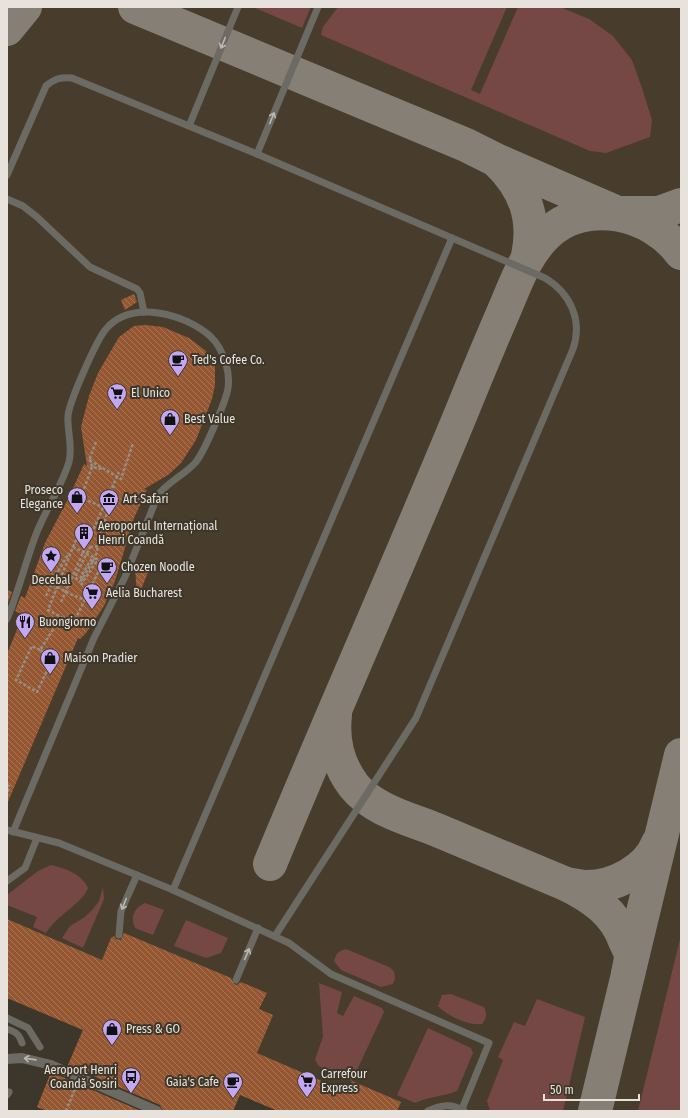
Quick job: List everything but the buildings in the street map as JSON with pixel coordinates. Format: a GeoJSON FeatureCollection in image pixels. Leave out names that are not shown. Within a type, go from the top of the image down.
{"type":"FeatureCollection","features":[{"type":"Feature","properties":{"kind":"street"},"geometry":{"type":"LineString","coordinates":[[7,1059],[22,1058],[51,1065],[157,1111]]}},
{"type":"Feature","properties":{"kind":"lane"},"geometry":{"type":"LineString","coordinates":[[189,126],[238,7]]}},
{"type":"Feature","properties":{"kind":"lane"},"geometry":{"type":"LineString","coordinates":[[257,154],[318,7]]}},
{"type":"Feature","properties":{"kind":"lane"},"geometry":{"type":"LineString","coordinates":[[7,175],[46,86],[54,79],[63,77],[83,82],[257,154],[555,284],[568,298],[575,314],[576,341],[416,718],[275,936]]}},
{"type":"Feature","properties":{"kind":"lane"},"geometry":{"type":"LineString","coordinates":[[7,199],[23,206],[38,217],[90,268],[137,289],[140,293],[144,312]]}},
{"type":"Feature","properties":{"kind":"lane"},"geometry":{"type":"LineString","coordinates":[[173,890],[452,238]]}},
{"type":"Feature","properties":{"kind":"lane"},"geometry":{"type":"LineString","coordinates":[[7,619],[35,537],[69,462],[71,444],[68,414],[98,341],[107,328],[118,319],[136,313],[151,312],[170,316],[196,327],[211,337],[220,350],[226,364],[228,379],[227,393],[204,448],[196,461],[158,495],[125,577],[94,638],[10,831],[77,849],[173,890],[289,943],[330,974],[489,1043],[463,1110],[456,1106],[442,1105],[428,1111]]}},
{"type":"Feature","properties":{"kind":"lane"},"geometry":{"type":"LineString","coordinates":[[7,881],[25,868],[38,838]]}},
{"type":"Feature","properties":{"kind":"lane"},"geometry":{"type":"LineString","coordinates":[[119,935],[121,912],[138,875]]}},
{"type":"Feature","properties":{"kind":"lane"},"geometry":{"type":"LineString","coordinates":[[236,980],[258,928]]}},
{"type":"Feature","properties":{"kind":"lane"},"geometry":{"type":"LineString","coordinates":[[7,1018],[28,1028],[40,1048]]}},
{"type":"Feature","properties":{"kind":"lane"},"geometry":{"type":"LineString","coordinates":[[7,1029],[14,1031],[20,1036],[22,1043]]}},
{"type":"Feature","properties":{"kind":"path"},"geometry":{"type":"LineString","coordinates":[[96,442],[89,460],[121,479],[134,443]]}},
{"type":"Feature","properties":{"kind":"path"},"geometry":{"type":"LineString","coordinates":[[90,458],[92,467],[81,497],[112,512]]}},
{"type":"Feature","properties":{"kind":"path"},"geometry":{"type":"LineString","coordinates":[[61,602],[118,473],[92,467]]}},
{"type":"Feature","properties":{"kind":"path"},"geometry":{"type":"LineString","coordinates":[[81,581],[85,579],[96,562],[94,560],[114,486]]}},
{"type":"Feature","properties":{"kind":"path"},"geometry":{"type":"LineString","coordinates":[[46,596],[53,584],[57,572],[77,538],[90,547],[100,546]]}},
{"type":"Feature","properties":{"kind":"path"},"geometry":{"type":"LineString","coordinates":[[73,547],[94,560],[103,562],[74,622],[61,617],[48,610],[73,547]]}},
{"type":"Feature","properties":{"kind":"path"},"geometry":{"type":"LineString","coordinates":[[83,585],[81,581],[75,577],[90,547]]}},
{"type":"Feature","properties":{"kind":"path"},"geometry":{"type":"LineString","coordinates":[[81,581],[81,576],[91,560],[94,560]]}},
{"type":"Feature","properties":{"kind":"path"},"geometry":{"type":"LineString","coordinates":[[77,611],[92,589],[104,563],[102,563]]}},
{"type":"Feature","properties":{"kind":"path"},"geometry":{"type":"LineString","coordinates":[[50,571],[57,572]]}},
{"type":"Feature","properties":{"kind":"path"},"geometry":{"type":"LineString","coordinates":[[53,584],[84,600]]}},
{"type":"Feature","properties":{"kind":"path"},"geometry":{"type":"LineString","coordinates":[[40,650],[61,617]]}},
{"type":"Feature","properties":{"kind":"path"},"geometry":{"type":"LineString","coordinates":[[32,646],[40,650],[53,658],[37,692],[16,680],[32,646]]}},
{"type":"Feature","properties":{"kind":"path"},"geometry":{"type":"LineString","coordinates":[[7,785],[9,786],[7,792]]}},
{"type":"Feature","properties":{"kind":"shaded area"},"geometry":{"type":"Polygon","coordinates":[[[7,7],[681,7],[681,1111],[278,1111],[240,1095],[180,1111],[68,1064],[82,1030],[7,998],[7,7]]]}},
{"type":"Feature","properties":{"kind":"shaded area"},"geometry":{"type":"Polygon","coordinates":[[[253,7],[311,7],[302,28],[253,7]]]}},
{"type":"Feature","properties":{"kind":"shaded area"},"geometry":{"type":"Polygon","coordinates":[[[338,7],[507,7],[471,90],[480,94],[518,7],[560,7],[589,19],[613,36],[632,60],[652,120],[650,137],[606,153],[590,151],[321,35],[323,27],[338,7]]]}},
{"type":"Feature","properties":{"kind":"shaded area"},"geometry":{"type":"Polygon","coordinates":[[[51,865],[77,875],[88,888],[81,899],[56,920],[46,933],[33,927],[37,917],[7,905],[7,895],[38,871],[51,865]]]}},
{"type":"Feature","properties":{"kind":"shaded area"},"geometry":{"type":"Polygon","coordinates":[[[103,887],[104,899],[83,948],[62,938],[70,926],[85,917],[93,909],[99,901],[103,887]]]}},
{"type":"Feature","properties":{"kind":"shaded area"},"geometry":{"type":"Polygon","coordinates":[[[145,903],[164,910],[153,935],[135,928],[133,920],[134,913],[138,907],[145,903]]]}},
{"type":"Feature","properties":{"kind":"shaded area"},"geometry":{"type":"Polygon","coordinates":[[[186,920],[228,938],[221,953],[206,958],[174,946],[186,920]]]}},
{"type":"Feature","properties":{"kind":"shaded area"},"geometry":{"type":"Polygon","coordinates":[[[681,935],[681,1111],[638,1111],[681,935]]]}},
{"type":"Feature","properties":{"kind":"shaded area"},"geometry":{"type":"Polygon","coordinates":[[[346,949],[389,967],[394,971],[395,978],[393,984],[381,987],[341,970],[334,961],[338,953],[346,949]]]}},
{"type":"Feature","properties":{"kind":"shaded area"},"geometry":{"type":"Polygon","coordinates":[[[319,983],[342,992],[337,1013],[343,1016],[354,996],[382,1008],[384,1012],[352,1081],[323,1069],[318,1065],[315,1059],[323,1037],[319,983]]]}},
{"type":"Feature","properties":{"kind":"shaded area"},"geometry":{"type":"Polygon","coordinates":[[[451,994],[484,1007],[486,1016],[482,1024],[458,1020],[442,1010],[438,1006],[442,995],[451,994]]]}},
{"type":"Feature","properties":{"kind":"shaded area"},"geometry":{"type":"Polygon","coordinates":[[[537,999],[585,1017],[563,1111],[490,1111],[487,1101],[503,1060],[498,1057],[514,1022],[525,1026],[537,999]]]}},
{"type":"Feature","properties":{"kind":"shaded area"},"geometry":{"type":"Polygon","coordinates":[[[428,1028],[471,1048],[473,1053],[457,1091],[415,1103],[397,1095],[428,1028]]]}},
{"type":"Feature","properties":{"kind":"taxiway"},"geometry":{"type":"LineString","coordinates":[[7,29],[25,7]]}},
{"type":"Feature","properties":{"kind":"taxiway"},"geometry":{"type":"LineString","coordinates":[[135,7],[466,145],[496,160],[618,213],[659,213],[681,205]]}},
{"type":"Feature","properties":{"kind":"taxiway"},"geometry":{"type":"LineString","coordinates":[[497,161],[515,182],[526,204],[530,229],[528,256]]}},
{"type":"Feature","properties":{"kind":"taxiway"},"geometry":{"type":"LineString","coordinates":[[270,864],[514,287],[533,250],[547,234],[563,223],[580,216],[599,213],[618,215],[636,220],[653,228],[669,239],[681,253]]}},
{"type":"Feature","properties":{"kind":"taxiway"},"geometry":{"type":"LineString","coordinates":[[335,715],[334,734],[340,761],[348,778],[362,794],[381,808],[392,813],[437,830],[566,884],[585,894],[602,906],[621,931],[631,955],[628,974]]}},
{"type":"Feature","properties":{"kind":"taxiway"},"geometry":{"type":"LineString","coordinates":[[595,1111],[681,755]]}},
{"type":"Feature","properties":{"kind":"taxiway"},"geometry":{"type":"LineString","coordinates":[[566,884],[595,887],[618,881],[638,869],[653,853],[658,843]]}},
{"type":"Feature","properties":{"kind":"place","name":"Ted's Cofee Co."},"geometry":{"type":"Point","coordinates":[178,377]}},
{"type":"Feature","properties":{"kind":"place","name":"El Unico"},"geometry":{"type":"Point","coordinates":[117,410]}},
{"type":"Feature","properties":{"kind":"place","name":"Best Value"},"geometry":{"type":"Point","coordinates":[170,436]}},
{"type":"Feature","properties":{"kind":"place","name":"Proseco Elegance"},"geometry":{"type":"Point","coordinates":[77,514]}},
{"type":"Feature","properties":{"kind":"place","name":"Art Safari"},"geometry":{"type":"Point","coordinates":[109,516]}},
{"type":"Feature","properties":{"kind":"place","name":"Aeroportul Internațional Henri Coandă"},"geometry":{"type":"Point","coordinates":[84,550]}},
{"type":"Feature","properties":{"kind":"place","name":"Decebal"},"geometry":{"type":"Point","coordinates":[51,573]}},
{"type":"Feature","properties":{"kind":"place","name":"Chozen Noodle"},"geometry":{"type":"Point","coordinates":[107,584]}},
{"type":"Feature","properties":{"kind":"place","name":"Aelia Bucharest"},"geometry":{"type":"Point","coordinates":[92,610]}},
{"type":"Feature","properties":{"kind":"place","name":"Buongiorno"},"geometry":{"type":"Point","coordinates":[25,639]}},
{"type":"Feature","properties":{"kind":"place","name":"Maison Pradier"},"geometry":{"type":"Point","coordinates":[50,675]}},
{"type":"Feature","properties":{"kind":"place","name":"Press & GO"},"geometry":{"type":"Point","coordinates":[112,1046]}},
{"type":"Feature","properties":{"kind":"place","name":"Aeroport Henri Coandă Sosiri"},"geometry":{"type":"Point","coordinates":[131,1094]}},
{"type":"Feature","properties":{"kind":"place","name":"Carrefour Express"},"geometry":{"type":"Point","coordinates":[307,1098]}},
{"type":"Feature","properties":{"kind":"place","name":"Gaia's Cafe"},"geometry":{"type":"Point","coordinates":[233,1099]}}]}
